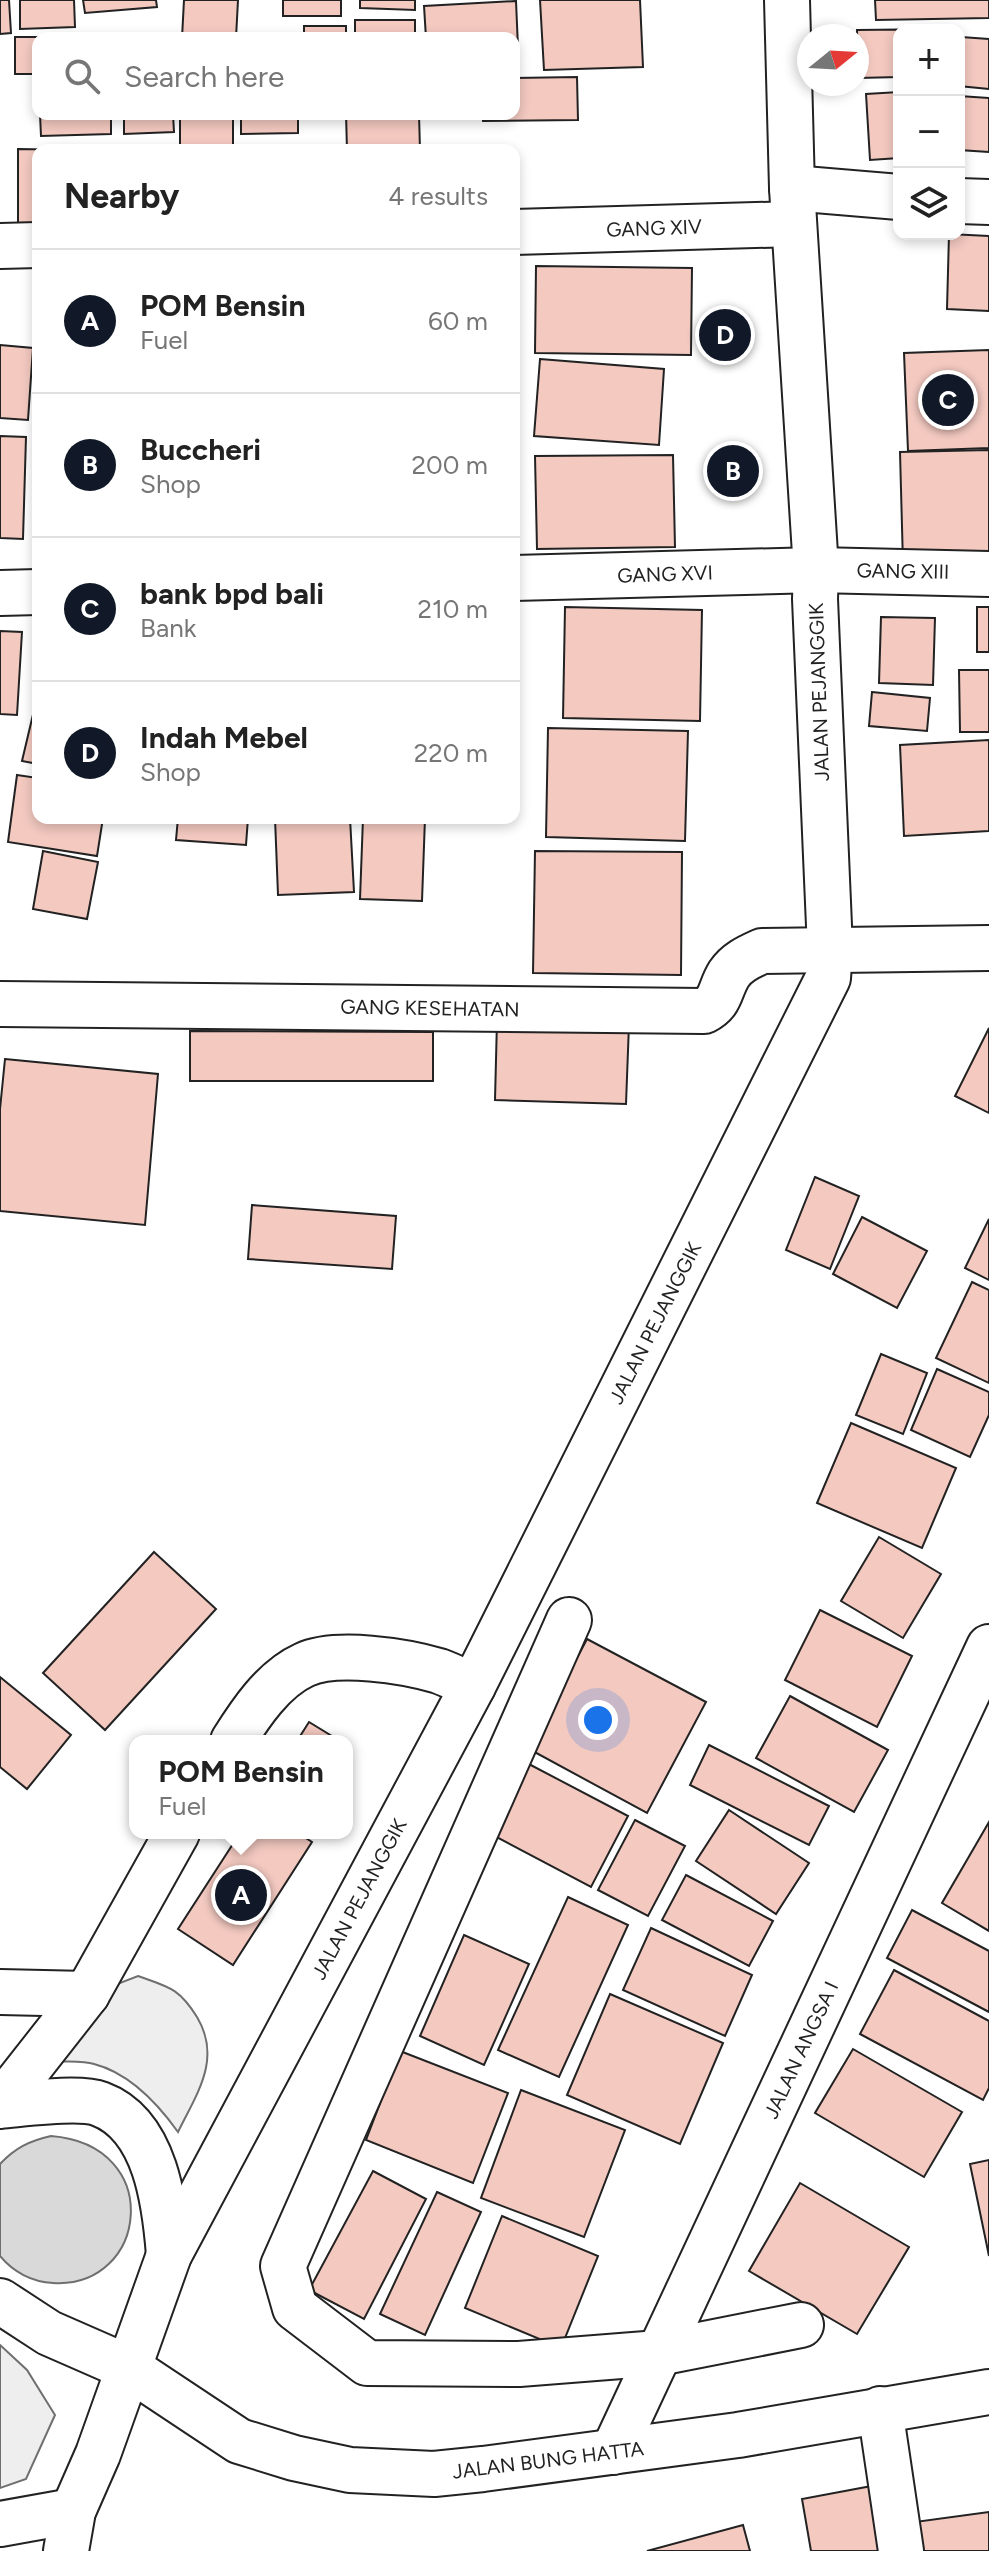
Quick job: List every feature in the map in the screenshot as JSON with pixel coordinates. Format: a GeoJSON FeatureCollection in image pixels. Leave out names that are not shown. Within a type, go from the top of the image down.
{"type":"FeatureCollection","features":[{"type":"Feature","properties":{"kind":"main road","name":"JALAN PEJANGGIK"},"geometry":{"type":"LineString","coordinates":[[70,2531],[169,2255],[473,1686],[828,978],[830,949],[816,570],[793,206],[787,0]]}},
{"type":"Feature","properties":{"kind":"main road","name":"GANG XIV"},"geometry":{"type":"LineString","coordinates":[[520,231],[893,198]]}},
{"type":"Feature","properties":{"kind":"main road"},"geometry":{"type":"LineString","coordinates":[[965,201],[989,202]]}},
{"type":"Feature","properties":{"kind":"main road"},"geometry":{"type":"LineString","coordinates":[[0,246],[32,245]]}},
{"type":"Feature","properties":{"kind":"main road","name":"GANG XIII"},"geometry":{"type":"LineString","coordinates":[[816,570],[989,574]]}},
{"type":"Feature","properties":{"kind":"main road","name":"GANG XVI"},"geometry":{"type":"LineString","coordinates":[[520,578],[816,570]]}},
{"type":"Feature","properties":{"kind":"main road"},"geometry":{"type":"LineString","coordinates":[[0,593],[32,592]]}},
{"type":"Feature","properties":{"kind":"main road"},"geometry":{"type":"LineString","coordinates":[[830,949],[989,948]]}},
{"type":"Feature","properties":{"kind":"main road","name":"GANG KESEHATAN"},"geometry":{"type":"LineString","coordinates":[[0,1004],[704,1011],[718,1002],[729,974],[744,959],[762,951],[830,949]]}},
{"type":"Feature","properties":{"kind":"main road"},"geometry":{"type":"LineString","coordinates":[[569,1620],[283,2266],[295,2308],[367,2363],[519,2364],[659,2353],[801,2325]]}},
{"type":"Feature","properties":{"kind":"main road","name":"JALAN ANGSA I"},"geometry":{"type":"LineString","coordinates":[[613,2452],[989,1647]]}},
{"type":"Feature","properties":{"kind":"main road"},"geometry":{"type":"LineString","coordinates":[[237,1735],[257,1704],[276,1686],[303,1665],[331,1659],[398,1662],[440,1672],[473,1686]]}},
{"type":"Feature","properties":{"kind":"main road"},"geometry":{"type":"LineString","coordinates":[[0,2105],[87,1994],[174,1839]]}},
{"type":"Feature","properties":{"kind":"main road"},"geometry":{"type":"LineString","coordinates":[[0,1992],[87,1994]]}},
{"type":"Feature","properties":{"kind":"main road"},"geometry":{"type":"LineString","coordinates":[[0,2105],[54,2101],[99,2103],[128,2122],[157,2175],[165,2207],[169,2255]]}},
{"type":"Feature","properties":{"kind":"main road","name":"JALAN BUNG HATTA"},"geometry":{"type":"LineString","coordinates":[[0,2301],[49,2333],[129,2368],[239,2441],[294,2458],[350,2470],[434,2474],[738,2435],[989,2392]]}},
{"type":"Feature","properties":{"kind":"main road"},"geometry":{"type":"LineString","coordinates":[[880,2409],[901,2551]]}},
{"type":"Feature","properties":{"kind":"main road"},"geometry":{"type":"LineString","coordinates":[[0,2524],[70,2531]]}},
{"type":"Feature","properties":{"kind":"shaded area"},"geometry":{"type":"Polygon","coordinates":[[[138,1976],[179,1994],[191,2007],[204,2032],[207,2062],[204,2076],[178,2132],[152,2101],[119,2074],[90,2063],[56,2061],[112,1986],[138,1976]]]}},
{"type":"Feature","properties":{"kind":"shaded area"},"geometry":{"type":"Polygon","coordinates":[[[51,2136],[88,2145],[113,2164],[127,2188],[131,2215],[124,2241],[109,2264],[85,2279],[53,2283],[24,2275],[0,2256],[0,2164],[23,2146],[51,2136]]]}},
{"type":"Feature","properties":{"kind":"shaded area"},"geometry":{"type":"Polygon","coordinates":[[[0,2345],[27,2370],[55,2415],[26,2479],[0,2488],[0,2345]]]}},
{"type":"Feature","properties":{"kind":"building"},"geometry":{"type":"Polygon","coordinates":[[[0,0],[9,0],[11,33],[0,34],[0,0]]]}},
{"type":"Feature","properties":{"kind":"building"},"geometry":{"type":"Polygon","coordinates":[[[20,0],[74,0],[75,27],[20,29],[20,0]]]}},
{"type":"Feature","properties":{"kind":"building"},"geometry":{"type":"Polygon","coordinates":[[[83,0],[156,0],[157,7],[85,13],[83,0]]]}},
{"type":"Feature","properties":{"kind":"building"},"geometry":{"type":"Polygon","coordinates":[[[184,0],[238,0],[236,32],[182,32],[184,0]]]}},
{"type":"Feature","properties":{"kind":"building"},"geometry":{"type":"Polygon","coordinates":[[[283,0],[341,0],[341,16],[283,16],[283,0]]]}},
{"type":"Feature","properties":{"kind":"building"},"geometry":{"type":"Polygon","coordinates":[[[360,0],[415,0],[415,10],[360,8],[360,0]]]}},
{"type":"Feature","properties":{"kind":"building"},"geometry":{"type":"Polygon","coordinates":[[[540,0],[640,0],[643,67],[544,70],[540,0]]]}},
{"type":"Feature","properties":{"kind":"building"},"geometry":{"type":"Polygon","coordinates":[[[875,0],[989,0],[989,18],[876,20],[875,0]]]}},
{"type":"Feature","properties":{"kind":"building"},"geometry":{"type":"Polygon","coordinates":[[[516,1],[517,32],[426,32],[424,6],[516,1]]]}},
{"type":"Feature","properties":{"kind":"building"},"geometry":{"type":"Polygon","coordinates":[[[355,20],[415,20],[415,32],[355,32],[355,20]]]}},
{"type":"Feature","properties":{"kind":"building"},"geometry":{"type":"Polygon","coordinates":[[[304,26],[346,26],[346,32],[304,32],[304,26]]]}},
{"type":"Feature","properties":{"kind":"building"},"geometry":{"type":"Polygon","coordinates":[[[869,30],[893,30],[893,77],[869,78],[869,30]]]}},
{"type":"Feature","properties":{"kind":"building"},"geometry":{"type":"Polygon","coordinates":[[[15,37],[32,37],[32,74],[15,74],[15,37]]]}},
{"type":"Feature","properties":{"kind":"building"},"geometry":{"type":"Polygon","coordinates":[[[965,37],[989,39],[989,89],[965,87],[965,37]]]}},
{"type":"Feature","properties":{"kind":"building"},"geometry":{"type":"Polygon","coordinates":[[[577,77],[578,120],[483,121],[520,120],[520,78],[577,77]]]}},
{"type":"Feature","properties":{"kind":"building"},"geometry":{"type":"Polygon","coordinates":[[[893,92],[893,158],[870,160],[866,96],[893,92]]]}},
{"type":"Feature","properties":{"kind":"building"},"geometry":{"type":"Polygon","coordinates":[[[965,96],[989,98],[989,152],[965,150],[965,96]]]}},
{"type":"Feature","properties":{"kind":"building"},"geometry":{"type":"Polygon","coordinates":[[[40,120],[111,120],[111,134],[41,136],[40,120]]]}},
{"type":"Feature","properties":{"kind":"building"},"geometry":{"type":"Polygon","coordinates":[[[124,120],[173,120],[174,132],[124,134],[124,120]]]}},
{"type":"Feature","properties":{"kind":"building"},"geometry":{"type":"Polygon","coordinates":[[[180,120],[233,120],[233,144],[180,144],[180,120]]]}},
{"type":"Feature","properties":{"kind":"building"},"geometry":{"type":"Polygon","coordinates":[[[241,120],[298,120],[298,133],[241,134],[241,120]]]}},
{"type":"Feature","properties":{"kind":"building"},"geometry":{"type":"Polygon","coordinates":[[[346,120],[419,120],[420,144],[347,144],[346,120]]]}},
{"type":"Feature","properties":{"kind":"building"},"geometry":{"type":"Polygon","coordinates":[[[18,149],[32,149],[32,229],[18,228],[18,149]]]}},
{"type":"Feature","properties":{"kind":"building"},"geometry":{"type":"Polygon","coordinates":[[[965,235],[989,236],[989,311],[947,309],[949,240],[965,240],[965,235]]]}},
{"type":"Feature","properties":{"kind":"building"},"geometry":{"type":"Polygon","coordinates":[[[536,266],[692,268],[691,355],[535,353],[536,266]]]}},
{"type":"Feature","properties":{"kind":"building"},"geometry":{"type":"Polygon","coordinates":[[[0,345],[32,348],[28,420],[0,418],[0,345]]]}},
{"type":"Feature","properties":{"kind":"building"},"geometry":{"type":"Polygon","coordinates":[[[989,350],[989,448],[908,451],[904,353],[989,350]]]}},
{"type":"Feature","properties":{"kind":"building"},"geometry":{"type":"Polygon","coordinates":[[[540,359],[664,369],[659,445],[534,436],[540,359]]]}},
{"type":"Feature","properties":{"kind":"building"},"geometry":{"type":"Polygon","coordinates":[[[0,436],[26,437],[23,539],[0,538],[0,436]]]}},
{"type":"Feature","properties":{"kind":"building"},"geometry":{"type":"Polygon","coordinates":[[[989,450],[989,562],[903,564],[900,452],[989,450]]]}},
{"type":"Feature","properties":{"kind":"building"},"geometry":{"type":"Polygon","coordinates":[[[673,455],[675,547],[537,549],[535,456],[673,455]]]}},
{"type":"Feature","properties":{"kind":"building"},"geometry":{"type":"Polygon","coordinates":[[[565,607],[702,610],[700,721],[563,718],[565,607]]]}},
{"type":"Feature","properties":{"kind":"building"},"geometry":{"type":"Polygon","coordinates":[[[977,607],[989,607],[989,652],[977,652],[977,607]]]}},
{"type":"Feature","properties":{"kind":"building"},"geometry":{"type":"Polygon","coordinates":[[[881,617],[935,618],[933,685],[879,683],[881,617]]]}},
{"type":"Feature","properties":{"kind":"building"},"geometry":{"type":"Polygon","coordinates":[[[0,631],[22,632],[17,715],[0,714],[0,631]]]}},
{"type":"Feature","properties":{"kind":"building"},"geometry":{"type":"Polygon","coordinates":[[[959,670],[989,670],[989,732],[960,732],[959,670]]]}},
{"type":"Feature","properties":{"kind":"building"},"geometry":{"type":"Polygon","coordinates":[[[872,692],[930,698],[927,731],[869,726],[872,692]]]}},
{"type":"Feature","properties":{"kind":"building"},"geometry":{"type":"Polygon","coordinates":[[[32,719],[32,763],[22,761],[32,719]]]}},
{"type":"Feature","properties":{"kind":"building"},"geometry":{"type":"Polygon","coordinates":[[[548,728],[688,731],[685,841],[546,837],[548,728]]]}},
{"type":"Feature","properties":{"kind":"building"},"geometry":{"type":"Polygon","coordinates":[[[989,740],[989,831],[904,836],[900,745],[989,740]]]}},
{"type":"Feature","properties":{"kind":"building"},"geometry":{"type":"Polygon","coordinates":[[[17,775],[32,777],[32,824],[102,824],[97,856],[8,842],[17,775]]]}},
{"type":"Feature","properties":{"kind":"building"},"geometry":{"type":"Polygon","coordinates":[[[177,824],[248,824],[246,845],[176,840],[177,824]]]}},
{"type":"Feature","properties":{"kind":"building"},"geometry":{"type":"Polygon","coordinates":[[[275,824],[350,824],[354,892],[278,895],[275,824]]]}},
{"type":"Feature","properties":{"kind":"building"},"geometry":{"type":"Polygon","coordinates":[[[363,824],[425,824],[422,901],[360,899],[363,824]]]}},
{"type":"Feature","properties":{"kind":"building"},"geometry":{"type":"Polygon","coordinates":[[[43,851],[98,862],[87,919],[33,909],[43,851]]]}},
{"type":"Feature","properties":{"kind":"building"},"geometry":{"type":"Polygon","coordinates":[[[535,851],[682,852],[681,975],[533,973],[535,851]]]}},
{"type":"Feature","properties":{"kind":"building"},"geometry":{"type":"Polygon","coordinates":[[[497,1020],[629,1024],[626,1104],[495,1100],[497,1020]]]}},
{"type":"Feature","properties":{"kind":"building"},"geometry":{"type":"Polygon","coordinates":[[[989,1028],[989,1113],[955,1096],[989,1028]]]}},
{"type":"Feature","properties":{"kind":"building"},"geometry":{"type":"Polygon","coordinates":[[[190,1031],[433,1032],[433,1081],[190,1081],[190,1031]]]}},
{"type":"Feature","properties":{"kind":"building"},"geometry":{"type":"Polygon","coordinates":[[[5,1059],[158,1074],[145,1225],[0,1211],[0,1109],[5,1059]]]}},
{"type":"Feature","properties":{"kind":"building"},"geometry":{"type":"Polygon","coordinates":[[[815,1177],[859,1196],[830,1269],[786,1250],[815,1177]]]}},
{"type":"Feature","properties":{"kind":"building"},"geometry":{"type":"Polygon","coordinates":[[[252,1205],[396,1216],[392,1269],[248,1259],[252,1205]]]}},
{"type":"Feature","properties":{"kind":"building"},"geometry":{"type":"Polygon","coordinates":[[[862,1217],[927,1251],[897,1308],[833,1274],[862,1217]]]}},
{"type":"Feature","properties":{"kind":"building"},"geometry":{"type":"Polygon","coordinates":[[[989,1219],[989,1280],[965,1268],[989,1219]]]}},
{"type":"Feature","properties":{"kind":"building"},"geometry":{"type":"Polygon","coordinates":[[[972,1282],[989,1290],[989,1383],[936,1358],[972,1282]]]}},
{"type":"Feature","properties":{"kind":"building"},"geometry":{"type":"Polygon","coordinates":[[[881,1354],[927,1373],[903,1434],[856,1415],[881,1354]]]}},
{"type":"Feature","properties":{"kind":"building"},"geometry":{"type":"Polygon","coordinates":[[[937,1369],[989,1392],[989,1415],[970,1457],[911,1430],[937,1369]]]}},
{"type":"Feature","properties":{"kind":"building"},"geometry":{"type":"Polygon","coordinates":[[[851,1423],[956,1468],[922,1548],[817,1503],[851,1423]]]}},
{"type":"Feature","properties":{"kind":"building"},"geometry":{"type":"Polygon","coordinates":[[[879,1537],[941,1574],[903,1638],[841,1601],[879,1537]]]}},
{"type":"Feature","properties":{"kind":"building"},"geometry":{"type":"Polygon","coordinates":[[[154,1552],[216,1609],[105,1730],[43,1673],[154,1552]]]}},
{"type":"Feature","properties":{"kind":"building"},"geometry":{"type":"Polygon","coordinates":[[[820,1610],[912,1656],[877,1727],[785,1680],[820,1610]]]}},
{"type":"Feature","properties":{"kind":"building"},"geometry":{"type":"Polygon","coordinates":[[[587,1639],[706,1702],[647,1813],[529,1749],[587,1639]]]}},
{"type":"Feature","properties":{"kind":"building"},"geometry":{"type":"Polygon","coordinates":[[[0,1677],[71,1735],[27,1789],[0,1767],[0,1677]]]}},
{"type":"Feature","properties":{"kind":"building"},"geometry":{"type":"Polygon","coordinates":[[[790,1696],[888,1750],[854,1812],[756,1758],[790,1696]]]}},
{"type":"Feature","properties":{"kind":"building"},"geometry":{"type":"Polygon","coordinates":[[[309,1722],[330,1735],[301,1735],[309,1722]]]}},
{"type":"Feature","properties":{"kind":"building"},"geometry":{"type":"Polygon","coordinates":[[[709,1745],[829,1806],[809,1845],[690,1785],[709,1745]]]}},
{"type":"Feature","properties":{"kind":"building"},"geometry":{"type":"Polygon","coordinates":[[[525,1762],[628,1816],[591,1887],[489,1833],[525,1762]]]}},
{"type":"Feature","properties":{"kind":"building"},"geometry":{"type":"Polygon","coordinates":[[[729,1810],[809,1863],[776,1914],[696,1861],[729,1810]]]}},
{"type":"Feature","properties":{"kind":"building"},"geometry":{"type":"Polygon","coordinates":[[[635,1820],[685,1846],[648,1916],[598,1890],[635,1820]]]}},
{"type":"Feature","properties":{"kind":"building"},"geometry":{"type":"Polygon","coordinates":[[[989,1822],[989,1931],[942,1903],[989,1822]]]}},
{"type":"Feature","properties":{"kind":"building"},"geometry":{"type":"Polygon","coordinates":[[[236,1839],[307,1839],[312,1842],[233,1965],[178,1929],[236,1839]]]}},
{"type":"Feature","properties":{"kind":"building"},"geometry":{"type":"Polygon","coordinates":[[[686,1875],[773,1921],[749,1966],[662,1920],[686,1875]]]}},
{"type":"Feature","properties":{"kind":"building"},"geometry":{"type":"Polygon","coordinates":[[[568,1897],[628,1925],[559,2077],[498,2050],[568,1897]]]}},
{"type":"Feature","properties":{"kind":"building"},"geometry":{"type":"Polygon","coordinates":[[[912,1910],[989,1951],[989,2012],[887,1958],[912,1910]]]}},
{"type":"Feature","properties":{"kind":"building"},"geometry":{"type":"Polygon","coordinates":[[[651,1928],[752,1975],[725,2036],[623,1990],[651,1928]]]}},
{"type":"Feature","properties":{"kind":"building"},"geometry":{"type":"Polygon","coordinates":[[[464,1935],[529,1964],[484,2065],[420,2036],[464,1935]]]}},
{"type":"Feature","properties":{"kind":"building"},"geometry":{"type":"Polygon","coordinates":[[[894,1970],[989,2021],[989,2088],[983,2100],[860,2034],[894,1970]]]}},
{"type":"Feature","properties":{"kind":"building"},"geometry":{"type":"Polygon","coordinates":[[[610,1994],[723,2043],[680,2144],[567,2095],[610,1994]]]}},
{"type":"Feature","properties":{"kind":"building"},"geometry":{"type":"Polygon","coordinates":[[[853,2049],[962,2112],[924,2177],[815,2113],[853,2049]]]}},
{"type":"Feature","properties":{"kind":"building"},"geometry":{"type":"Polygon","coordinates":[[[400,2051],[508,2093],[473,2183],[366,2140],[400,2051]]]}},
{"type":"Feature","properties":{"kind":"building"},"geometry":{"type":"Polygon","coordinates":[[[521,2090],[625,2130],[584,2237],[481,2198],[521,2090]]]}},
{"type":"Feature","properties":{"kind":"building"},"geometry":{"type":"Polygon","coordinates":[[[989,2160],[989,2256],[970,2164],[989,2160]]]}},
{"type":"Feature","properties":{"kind":"building"},"geometry":{"type":"Polygon","coordinates":[[[373,2171],[426,2199],[364,2319],[309,2290],[373,2171]]]}},
{"type":"Feature","properties":{"kind":"building"},"geometry":{"type":"Polygon","coordinates":[[[800,2183],[909,2247],[857,2334],[749,2271],[800,2183]]]}},
{"type":"Feature","properties":{"kind":"building"},"geometry":{"type":"Polygon","coordinates":[[[437,2192],[481,2212],[425,2335],[380,2314],[437,2192]]]}},
{"type":"Feature","properties":{"kind":"building"},"geometry":{"type":"Polygon","coordinates":[[[502,2216],[598,2256],[561,2348],[465,2308],[502,2216]]]}},
{"type":"Feature","properties":{"kind":"building"},"geometry":{"type":"Polygon","coordinates":[[[877,2485],[889,2551],[811,2551],[802,2499],[877,2485]]]}},
{"type":"Feature","properties":{"kind":"building"},"geometry":{"type":"Polygon","coordinates":[[[989,2512],[989,2551],[904,2551],[900,2524],[989,2512]]]}},
{"type":"Feature","properties":{"kind":"building"},"geometry":{"type":"Polygon","coordinates":[[[743,2525],[750,2551],[647,2551],[743,2525]]]}},
{"type":"Feature","properties":{"kind":"place","name":"Indah Mebel"},"geometry":{"type":"Point","coordinates":[725,335]}},
{"type":"Feature","properties":{"kind":"place","name":"bank bpd bali"},"geometry":{"type":"Point","coordinates":[948,400]}},
{"type":"Feature","properties":{"kind":"place","name":"Buccheri"},"geometry":{"type":"Point","coordinates":[733,471]}},
{"type":"Feature","properties":{"kind":"place","name":"POM Bensin"},"geometry":{"type":"Point","coordinates":[241,1895]}}]}
